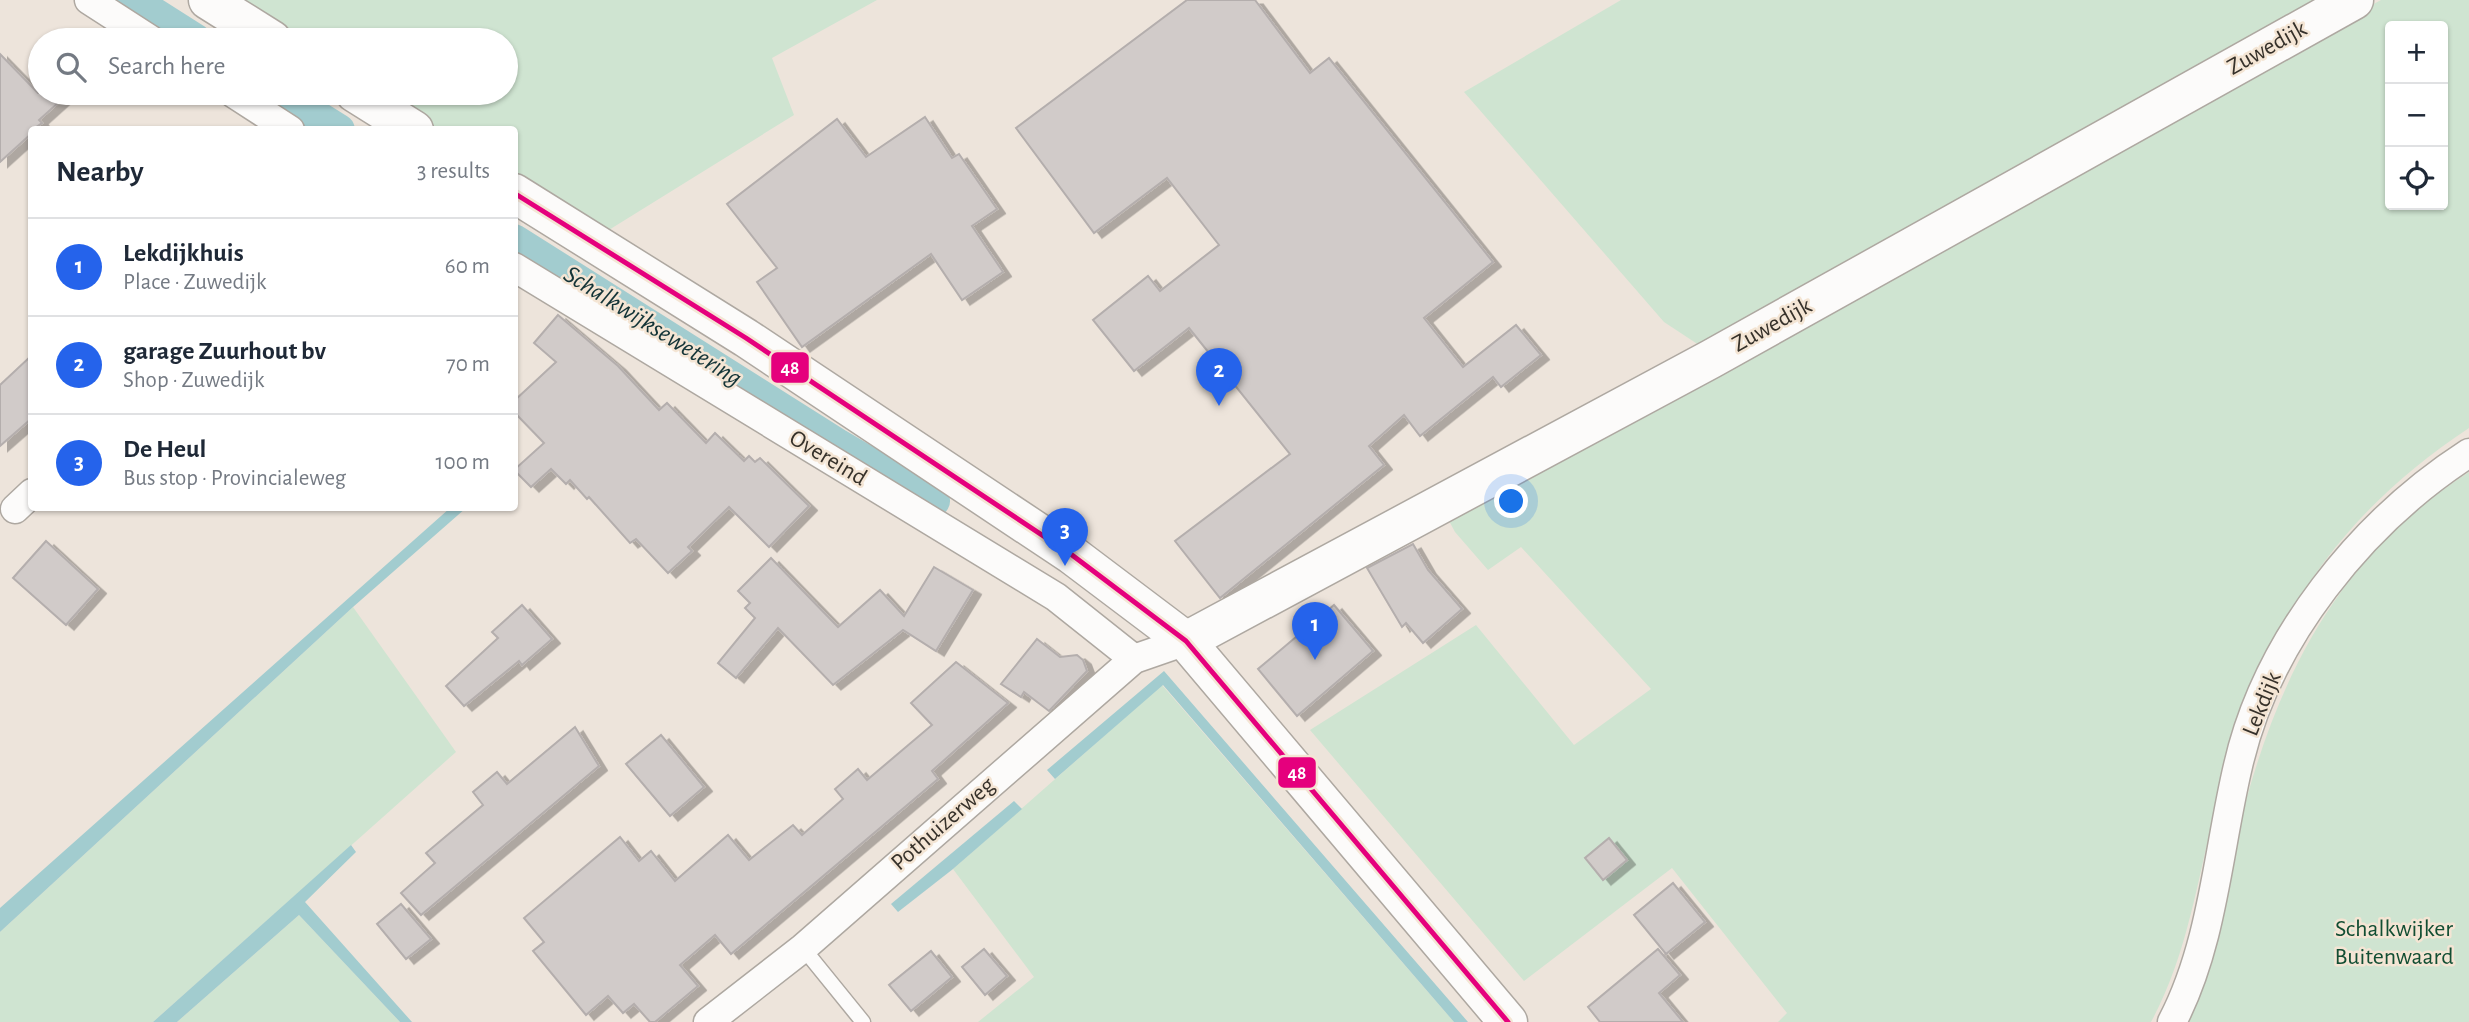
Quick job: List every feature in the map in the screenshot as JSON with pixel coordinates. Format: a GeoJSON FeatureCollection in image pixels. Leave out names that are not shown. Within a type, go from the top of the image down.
{"type":"FeatureCollection","features":[{"type":"Feature","properties":{"kind":"street"},"geometry":{"type":"LineString","coordinates":[[89,0],[132,28]]}},
{"type":"Feature","properties":{"kind":"street"},"geometry":{"type":"LineString","coordinates":[[208,0],[253,28]]}},
{"type":"Feature","properties":{"kind":"street","name":"Zuwedijk"},"geometry":{"type":"LineString","coordinates":[[1186,641],[1711,359],[2354,0]]}},
{"type":"Feature","properties":{"kind":"street"},"geometry":{"type":"LineString","coordinates":[[251,105],[284,126]]}},
{"type":"Feature","properties":{"kind":"street"},"geometry":{"type":"LineString","coordinates":[[374,105],[408,126]]}},
{"type":"Feature","properties":{"kind":"street"},"geometry":{"type":"LineString","coordinates":[[518,196],[746,338],[1094,570],[1186,641],[1508,1022]]}},
{"type":"Feature","properties":{"kind":"street","name":"Overeind"},"geometry":{"type":"LineString","coordinates":[[518,269],[1056,597],[1134,659]]}},
{"type":"Feature","properties":{"kind":"street","name":"Lekdijk"},"geometry":{"type":"LineString","coordinates":[[2172,1022],[2196,962],[2208,917],[2239,763],[2263,695],[2296,630],[2346,560],[2384,518],[2469,453]]}},
{"type":"Feature","properties":{"kind":"street","name":"Pothuizerweg"},"geometry":{"type":"LineString","coordinates":[[708,1022],[803,948],[1134,659],[1186,641]]}},
{"type":"Feature","properties":{"kind":"lane"},"geometry":{"type":"LineString","coordinates":[[803,948],[863,1022]]}},
{"type":"Feature","properties":{"kind":"green space"},"geometry":{"type":"Polygon","coordinates":[[[222,0],[877,0],[772,58],[794,115],[604,233],[518,183],[518,126],[427,126],[392,105],[518,105],[518,28],[268,28],[222,0]]]}},
{"type":"Feature","properties":{"kind":"green space"},"geometry":{"type":"Polygon","coordinates":[[[1621,0],[2329,0],[1705,349],[1664,322],[1464,92],[1621,0]]]}},
{"type":"Feature","properties":{"kind":"green space"},"geometry":{"type":"Polygon","coordinates":[[[2381,0],[2469,0],[2469,428],[2418,465],[2374,505],[2336,547],[2303,592],[2275,641],[2252,693],[2232,749],[2182,945],[2174,971],[2151,1022],[1778,1022],[1787,1013],[1672,868],[1524,981],[1310,730],[1476,625],[1574,745],[1651,689],[1521,547],[1488,570],[1455,532],[1447,517],[2381,0]]]}},
{"type":"Feature","properties":{"kind":"green space","name":"Schalkwijker Buitenwaard"},"geometry":{"type":"Polygon","coordinates":[[[2469,472],[2469,1022],[2185,1022],[2231,875],[2245,806],[2263,747],[2302,654],[2355,573],[2388,537],[2426,503],[2469,472]]]}},
{"type":"Feature","properties":{"kind":"green space"},"geometry":{"type":"Polygon","coordinates":[[[353,607],[456,752],[153,1022],[0,1022],[0,932],[353,607]]]}},
{"type":"Feature","properties":{"kind":"green space"},"geometry":{"type":"Polygon","coordinates":[[[1162,685],[1454,1022],[978,1022],[1034,977],[953,869],[1162,685]]]}},
{"type":"Feature","properties":{"kind":"green space"},"geometry":{"type":"Polygon","coordinates":[[[299,915],[400,1022],[177,1022],[299,915]]]}},
{"type":"Feature","properties":{"kind":"water"},"geometry":{"type":"Polygon","coordinates":[[[447,511],[463,511],[353,607],[0,932],[0,908],[447,511]]]}},
{"type":"Feature","properties":{"kind":"water"},"geometry":{"type":"Polygon","coordinates":[[[1164,671],[1468,1022],[1454,1022],[1163,685],[1055,779],[1047,770],[1164,671]]]}},
{"type":"Feature","properties":{"kind":"water"},"geometry":{"type":"Polygon","coordinates":[[[1014,801],[1022,809],[898,912],[891,904],[1014,801]]]}},
{"type":"Feature","properties":{"kind":"water"},"geometry":{"type":"Polygon","coordinates":[[[351,845],[356,852],[305,902],[412,1022],[400,1022],[299,915],[177,1022],[153,1022],[351,845]]]}},
{"type":"Feature","properties":{"kind":"building"},"geometry":{"type":"Polygon","coordinates":[[[1187,0],[1255,0],[1310,73],[1329,58],[1493,262],[1424,318],[1463,367],[1516,325],[1541,355],[1501,387],[1493,377],[1420,436],[1404,415],[1369,446],[1384,465],[1220,598],[1175,541],[1290,454],[1189,328],[1134,371],[1093,320],[1148,276],[1160,291],[1219,245],[1167,178],[1094,233],[1016,128],[1187,0]]]}},
{"type":"Feature","properties":{"kind":"building"},"geometry":{"type":"Polygon","coordinates":[[[0,54],[28,83],[28,105],[56,105],[39,120],[42,123],[28,126],[28,137],[0,162],[0,54]]]}},
{"type":"Feature","properties":{"kind":"building"},"geometry":{"type":"Polygon","coordinates":[[[925,117],[952,158],[959,154],[997,209],[972,226],[1003,272],[962,300],[931,254],[802,347],[757,282],[777,268],[727,204],[837,119],[866,157],[925,117]]]}},
{"type":"Feature","properties":{"kind":"building"},"geometry":{"type":"Polygon","coordinates":[[[558,315],[618,366],[659,410],[667,403],[706,443],[715,433],[744,461],[749,456],[755,462],[760,458],[809,506],[769,547],[729,507],[688,547],[692,551],[668,573],[636,539],[630,543],[570,480],[566,484],[551,469],[531,487],[518,474],[518,466],[544,443],[518,416],[518,397],[556,362],[534,343],[558,315]]]}},
{"type":"Feature","properties":{"kind":"building"},"geometry":{"type":"Polygon","coordinates":[[[28,359],[28,422],[0,446],[0,385],[28,359]]]}},
{"type":"Feature","properties":{"kind":"building"},"geometry":{"type":"Polygon","coordinates":[[[46,541],[98,589],[66,625],[13,578],[46,541]]]}},
{"type":"Feature","properties":{"kind":"building"},"geometry":{"type":"Polygon","coordinates":[[[1413,544],[1428,570],[1462,609],[1423,643],[1406,623],[1402,627],[1367,568],[1413,544]]]}},
{"type":"Feature","properties":{"kind":"building"},"geometry":{"type":"Polygon","coordinates":[[[771,558],[838,627],[880,590],[904,616],[934,567],[973,590],[936,651],[903,630],[833,685],[778,628],[736,678],[718,663],[755,618],[745,608],[750,603],[738,591],[771,558]]]}},
{"type":"Feature","properties":{"kind":"building"},"geometry":{"type":"Polygon","coordinates":[[[522,605],[552,639],[522,665],[519,661],[464,706],[446,686],[498,638],[492,632],[522,605]]]}},
{"type":"Feature","properties":{"kind":"building"},"geometry":{"type":"Polygon","coordinates":[[[1334,605],[1373,651],[1297,716],[1258,669],[1334,605]]]}},
{"type":"Feature","properties":{"kind":"building"},"geometry":{"type":"Polygon","coordinates":[[[1037,639],[1060,657],[1077,655],[1083,660],[1087,671],[1049,711],[1024,692],[1021,697],[1001,684],[1037,639]]]}},
{"type":"Feature","properties":{"kind":"building"},"geometry":{"type":"Polygon","coordinates":[[[956,662],[1008,703],[932,771],[938,779],[731,954],[715,935],[680,965],[698,986],[655,1022],[650,1022],[634,1004],[623,1013],[608,996],[586,1015],[533,951],[544,942],[524,918],[620,837],[639,861],[651,851],[675,881],[728,835],[749,860],[793,825],[802,835],[843,799],[835,789],[858,769],[867,780],[932,725],[911,703],[956,662]]]}},
{"type":"Feature","properties":{"kind":"building"},"geometry":{"type":"Polygon","coordinates":[[[575,727],[599,766],[421,915],[401,893],[435,863],[426,853],[483,805],[473,792],[497,772],[507,784],[575,727]]]}},
{"type":"Feature","properties":{"kind":"building"},"geometry":{"type":"Polygon","coordinates":[[[661,735],[704,787],[670,816],[626,764],[661,735]]]}},
{"type":"Feature","properties":{"kind":"building"},"geometry":{"type":"Polygon","coordinates":[[[1609,838],[1627,860],[1603,880],[1585,858],[1609,838]]]}},
{"type":"Feature","properties":{"kind":"building"},"geometry":{"type":"Polygon","coordinates":[[[1673,883],[1705,922],[1666,954],[1634,915],[1673,883]]]}},
{"type":"Feature","properties":{"kind":"building"},"geometry":{"type":"Polygon","coordinates":[[[401,904],[431,939],[406,959],[377,924],[401,904]]]}},
{"type":"Feature","properties":{"kind":"building"},"geometry":{"type":"Polygon","coordinates":[[[984,949],[1007,976],[985,995],[962,967],[984,949]]]}},
{"type":"Feature","properties":{"kind":"building"},"geometry":{"type":"Polygon","coordinates":[[[1658,949],[1680,975],[1659,993],[1683,1022],[1600,1022],[1588,1007],[1658,949]]]}},
{"type":"Feature","properties":{"kind":"building"},"geometry":{"type":"Polygon","coordinates":[[[931,951],[952,977],[911,1011],[889,985],[931,951]]]}},
{"type":"Feature","properties":{"kind":"waterway","name":"Schalkwijksewetering"},"geometry":{"type":"LineString","coordinates":[[133,0],[177,28]]}},
{"type":"Feature","properties":{"kind":"waterway","name":"Schalkwijksewetering"},"geometry":{"type":"LineString","coordinates":[[299,105],[333,126]]}},
{"type":"Feature","properties":{"kind":"waterway","name":"Schalkwijksewetering"},"geometry":{"type":"LineString","coordinates":[[518,243],[837,444],[934,501]]}},
{"type":"Feature","properties":{"kind":"transit line","name":"48"},"geometry":{"type":"LineString","coordinates":[[518,196],[746,338],[1072,555],[1186,641],[1508,1022]]}},
{"type":"Feature","properties":{"kind":"place","name":"garage Zuurhout bv"},"geometry":{"type":"Point","coordinates":[1219,406]}},
{"type":"Feature","properties":{"kind":"place","name":"De Heul"},"geometry":{"type":"Point","coordinates":[1065,566]}},
{"type":"Feature","properties":{"kind":"place","name":"Lekdijkhuis"},"geometry":{"type":"Point","coordinates":[1315,660]}}]}
